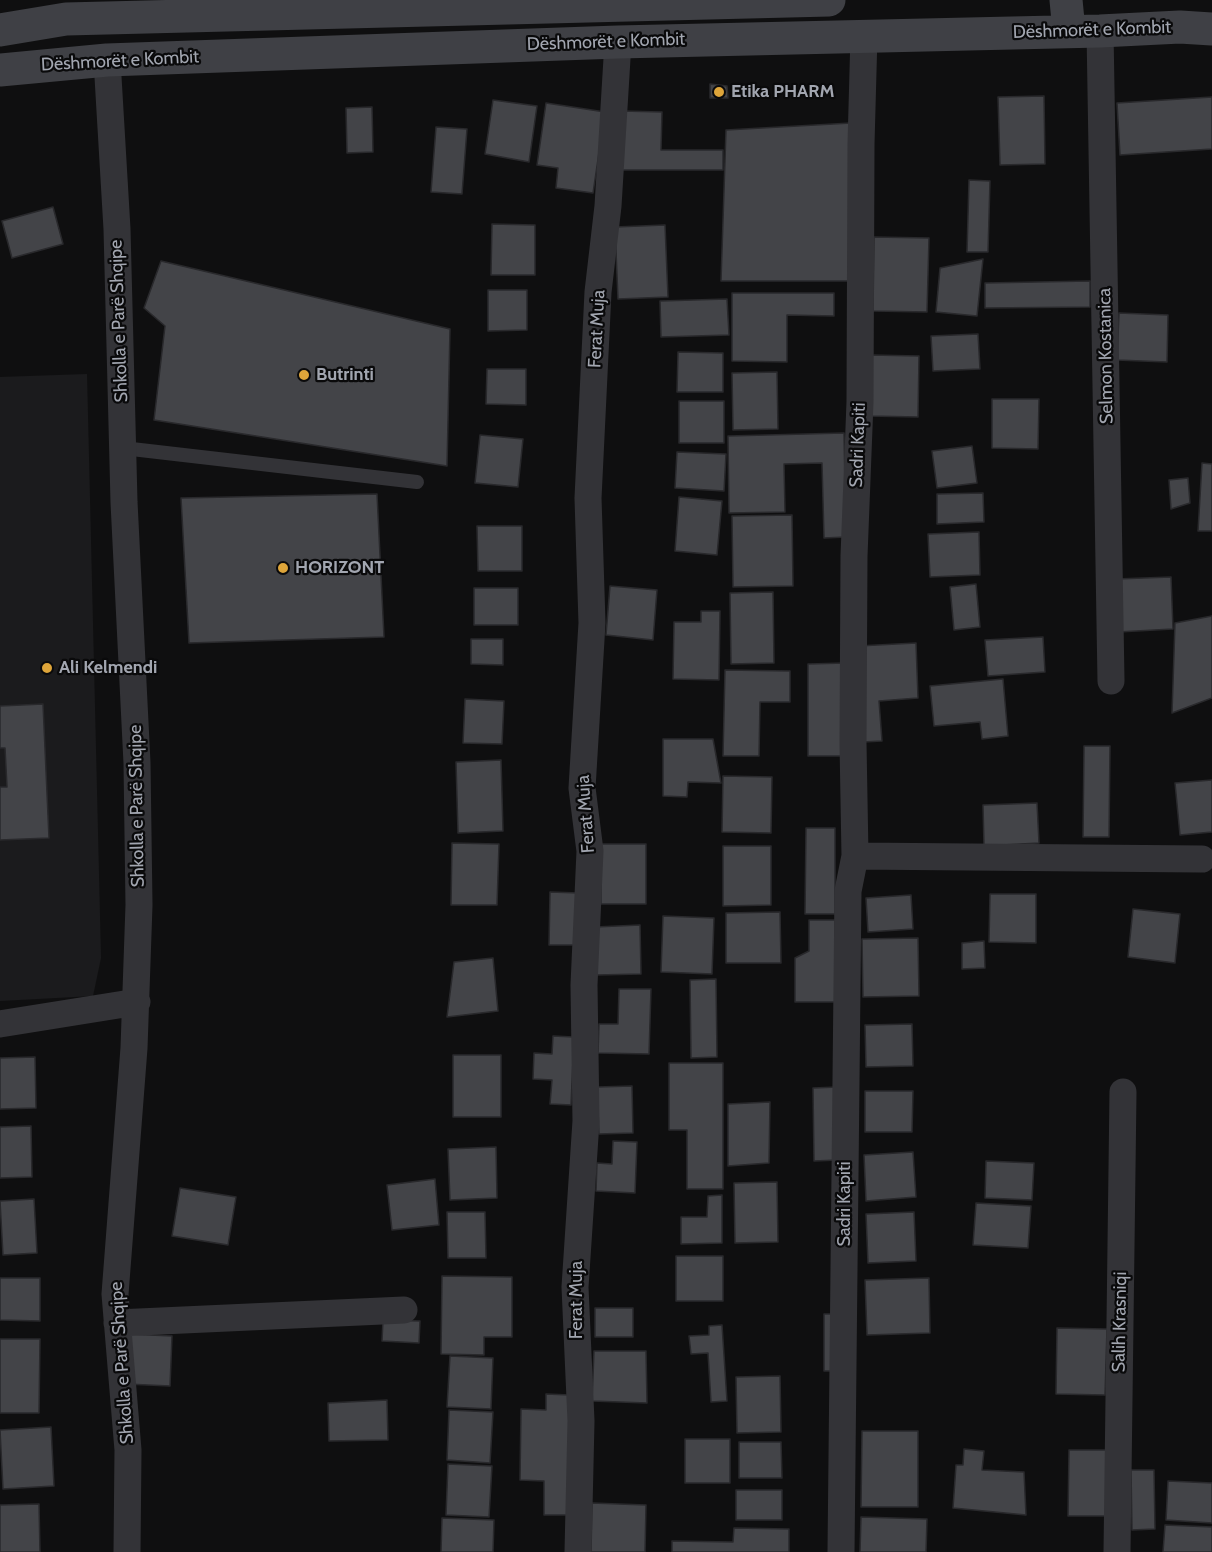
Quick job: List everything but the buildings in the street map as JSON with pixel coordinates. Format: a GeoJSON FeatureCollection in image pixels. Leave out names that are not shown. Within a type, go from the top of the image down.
{"type":"FeatureCollection","features":[{"type":"Feature","properties":{"kind":"street","name":"Dëshmorët e Kombit"},"geometry":{"type":"LineString","coordinates":[[0,30],[66,18],[489,4],[829,0]]}},
{"type":"Feature","properties":{"kind":"street"},"geometry":{"type":"LineString","coordinates":[[714,39],[717,1]]}},
{"type":"Feature","properties":{"kind":"street","name":"Dëshmorët e Kombit"},"geometry":{"type":"LineString","coordinates":[[0,70],[107,60],[864,35],[1078,21],[1212,29]]}},
{"type":"Feature","properties":{"kind":"street","name":"Selmon Kostanica"},"geometry":{"type":"LineString","coordinates":[[1078,21],[1111,681]]}},
{"type":"Feature","properties":{"kind":"street","name":"Sadri Kapiti"},"geometry":{"type":"LineString","coordinates":[[841,1552],[848,902],[855,856],[854,568],[860,402],[861,144],[864,35]]}},
{"type":"Feature","properties":{"kind":"street","name":"Ferat Muja"},"geometry":{"type":"LineString","coordinates":[[578,1552],[581,1420],[575,1287],[586,1121],[584,986],[590,851],[582,788],[592,623],[588,498],[598,292],[608,206],[618,42]]}},
{"type":"Feature","properties":{"kind":"street","name":"Shkolla e Parë Shqipe"},"geometry":{"type":"LineString","coordinates":[[107,60],[117,229],[123,447],[137,763],[139,905],[137,1002],[115,1294],[128,1450],[127,1552]]}},
{"type":"Feature","properties":{"kind":"street"},"geometry":{"type":"LineString","coordinates":[[855,856],[1202,859]]}},
{"type":"Feature","properties":{"kind":"street"},"geometry":{"type":"LineString","coordinates":[[0,1024],[137,1002]]}},
{"type":"Feature","properties":{"kind":"street","name":"Salih Krasniqi"},"geometry":{"type":"LineString","coordinates":[[1117,1552],[1123,1092]]}},
{"type":"Feature","properties":{"kind":"street"},"geometry":{"type":"LineString","coordinates":[[117,1323],[404,1310]]}},
{"type":"Feature","properties":{"kind":"lane"},"geometry":{"type":"LineString","coordinates":[[123,447],[417,482]]}},
{"type":"Feature","properties":{"kind":"shaded area","name":"Ali Kelmendi"},"geometry":{"type":"Polygon","coordinates":[[[87,374],[101,958],[93,996],[0,1001],[0,377],[87,374]]]}},
{"type":"Feature","properties":{"kind":"place","name":"Etika PHARM"},"geometry":{"type":"Point","coordinates":[719,92]}},
{"type":"Feature","properties":{"kind":"place","name":"Butrinti"},"geometry":{"type":"Point","coordinates":[304,375]}},
{"type":"Feature","properties":{"kind":"place","name":"HORIZONT"},"geometry":{"type":"Point","coordinates":[283,568]}},
{"type":"Feature","properties":{"kind":"place","name":"Ali Kelmendi"},"geometry":{"type":"Point","coordinates":[47,668]}}]}
